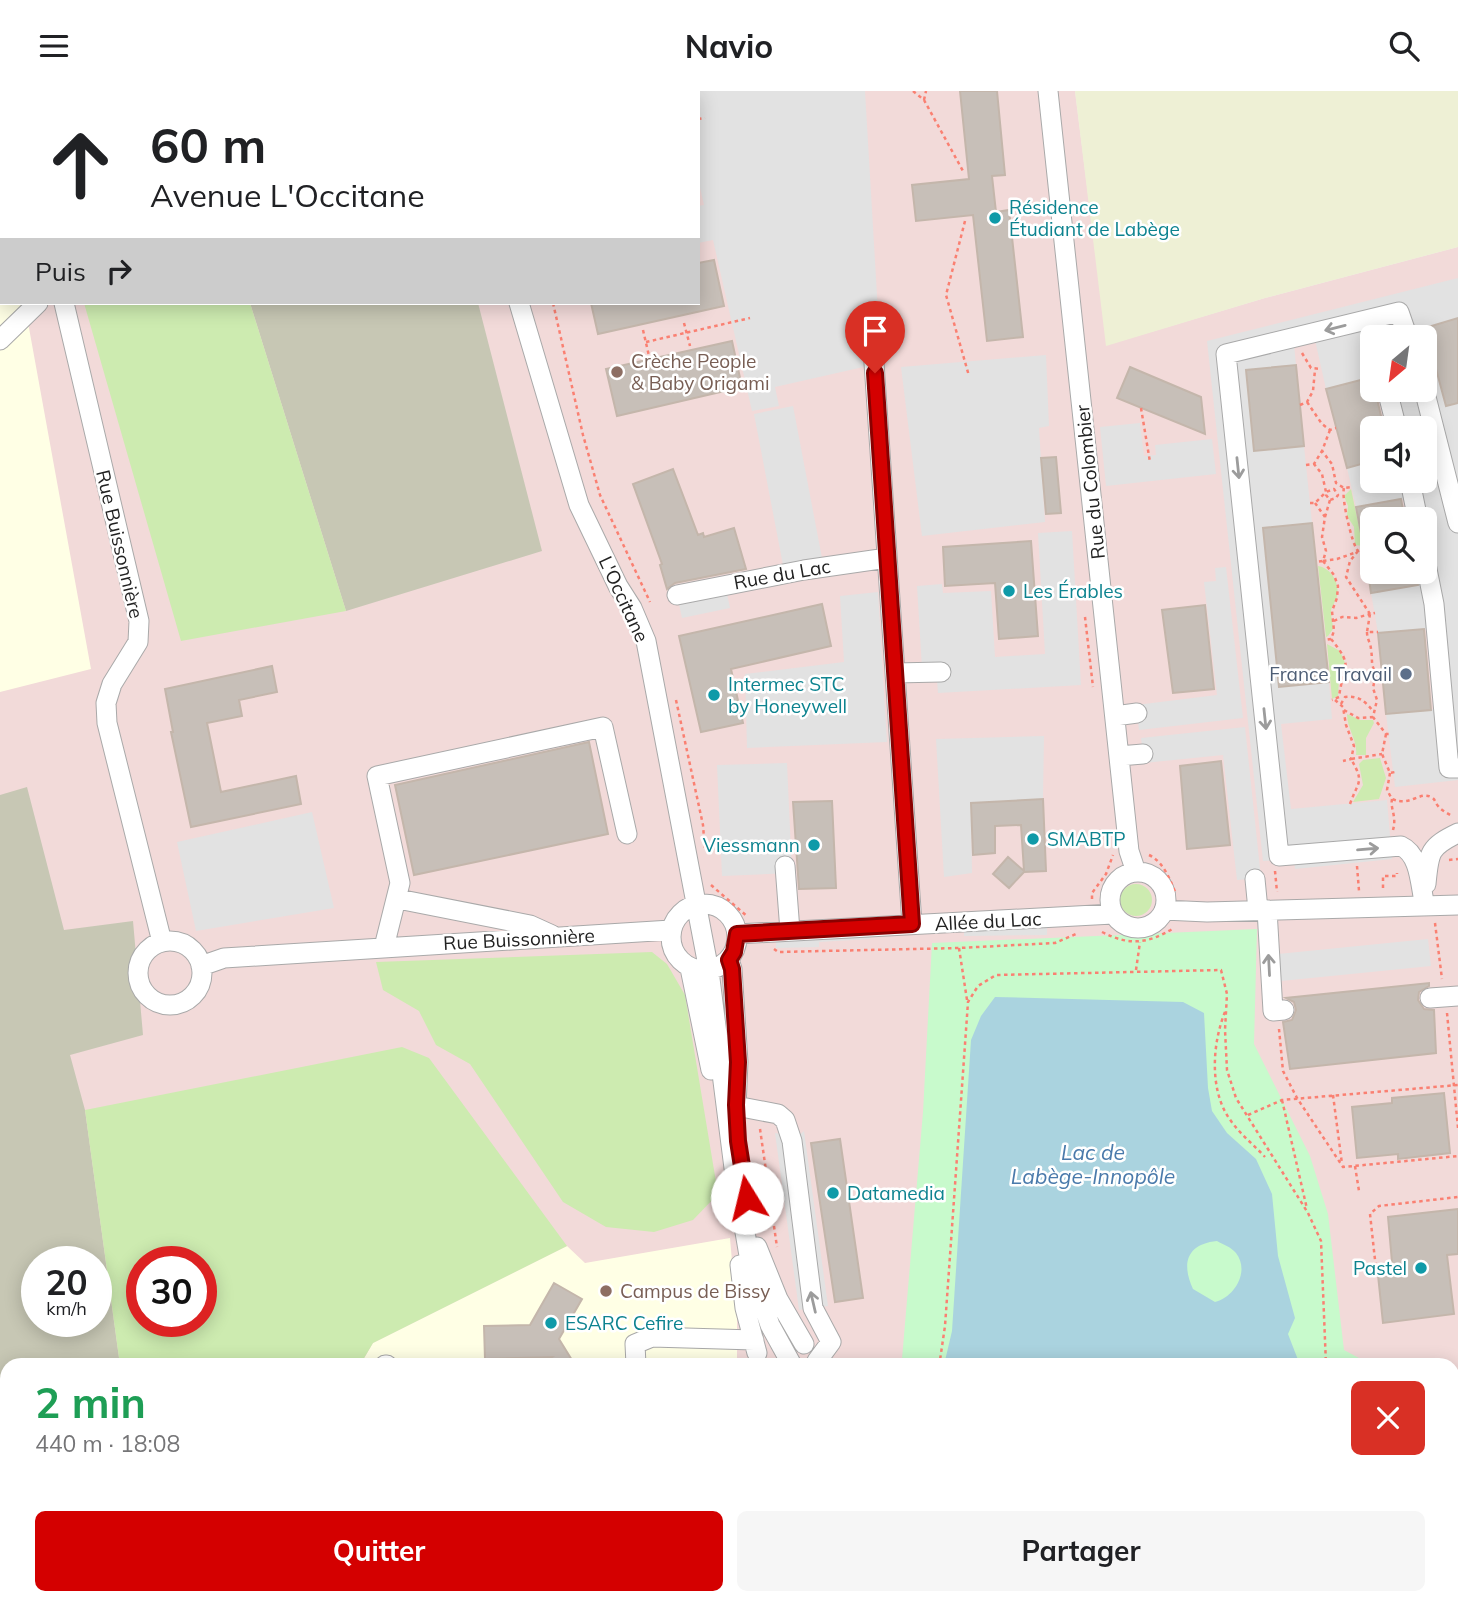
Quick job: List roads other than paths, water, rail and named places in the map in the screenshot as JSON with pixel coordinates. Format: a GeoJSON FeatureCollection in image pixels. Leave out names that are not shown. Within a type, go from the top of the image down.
{"type":"FeatureCollection","features":[{"type":"Feature","properties":{"kind":"street","name":"Rue du Colombier"},"geometry":{"type":"LineString","coordinates":[[1048,91],[1129,851],[1136,872]]}},
{"type":"Feature","properties":{"kind":"street"},"geometry":{"type":"LineString","coordinates":[[0,340],[36,305]]}},
{"type":"Feature","properties":{"kind":"street","name":"Rue Buissonnière"},"geometry":{"type":"LineString","coordinates":[[64,305],[139,621],[138,642],[112,684],[106,703],[162,942]]}},
{"type":"Feature","properties":{"kind":"street","name":"L'Occitane"},"geometry":{"type":"LineString","coordinates":[[520,305],[579,505],[646,641],[696,905],[699,969]]}},
{"type":"Feature","properties":{"kind":"street"},"geometry":{"type":"LineString","coordinates":[[1376,325],[1399,312],[1404,325]]}},
{"type":"Feature","properties":{"kind":"street"},"geometry":{"type":"LineString","coordinates":[[1360,330],[1300,336],[1226,354],[1279,856],[1401,846],[1411,853],[1415,861],[1429,909]]}},
{"type":"Feature","properties":{"kind":"street"},"geometry":{"type":"LineString","coordinates":[[873,348],[912,924]]}},
{"type":"Feature","properties":{"kind":"street"},"geometry":{"type":"LineString","coordinates":[[1428,403],[1458,523]]}},
{"type":"Feature","properties":{"kind":"street","name":"Rue du Lac"},"geometry":{"type":"LineString","coordinates":[[677,595],[804,570],[887,558]]}},
{"type":"Feature","properties":{"kind":"street"},"geometry":{"type":"LineString","coordinates":[[1430,584],[1449,768],[1458,768]]}},
{"type":"Feature","properties":{"kind":"street"},"geometry":{"type":"LineString","coordinates":[[895,673],[942,672]]}},
{"type":"Feature","properties":{"kind":"street"},"geometry":{"type":"LineString","coordinates":[[1115,716],[1137,713]]}},
{"type":"Feature","properties":{"kind":"street"},"geometry":{"type":"LineString","coordinates":[[384,947],[400,883],[377,776],[603,727],[627,834]]}},
{"type":"Feature","properties":{"kind":"street"},"geometry":{"type":"LineString","coordinates":[[1119,756],[1143,754]]}},
{"type":"Feature","properties":{"kind":"street"},"geometry":{"type":"LineString","coordinates":[[1429,909],[1427,869],[1432,851],[1438,843],[1458,833]]}},
{"type":"Feature","properties":{"kind":"street"},"geometry":{"type":"LineString","coordinates":[[785,866],[790,931]]}},
{"type":"Feature","properties":{"kind":"street"},"geometry":{"type":"LineString","coordinates":[[1113,914],[1110,895],[1113,887],[1119,879],[1136,872],[1154,877],[1160,884],[1166,901],[1164,910],[1208,912],[1429,909],[1458,905]]}},
{"type":"Feature","properties":{"kind":"street"},"geometry":{"type":"LineString","coordinates":[[1255,879],[1263,910],[1273,1010],[1283,1010]]}},
{"type":"Feature","properties":{"kind":"street"},"geometry":{"type":"LineString","coordinates":[[398,899],[530,925],[556,937]]}},
{"type":"Feature","properties":{"kind":"street"},"geometry":{"type":"LineString","coordinates":[[696,905],[719,907],[734,923],[737,934],[734,952],[720,967],[699,969],[680,961],[674,952],[671,930],[680,914],[696,905]]}},
{"type":"Feature","properties":{"kind":"street","name":"Allée du Lac"},"geometry":{"type":"LineString","coordinates":[[737,934],[1113,914],[1127,926],[1144,927],[1159,918],[1164,910]]}},
{"type":"Feature","properties":{"kind":"street","name":"Rue Buissonnière"},"geometry":{"type":"LineString","coordinates":[[201,965],[224,957],[671,930]]}},
{"type":"Feature","properties":{"kind":"street"},"geometry":{"type":"LineString","coordinates":[[175,941],[186,945],[197,955],[201,965],[202,978],[198,989],[187,1001],[177,1005],[163,1005],[153,1001],[139,986],[138,964],[152,946],[162,942],[175,941]]}},
{"type":"Feature","properties":{"kind":"street"},"geometry":{"type":"LineString","coordinates":[[729,960],[732,969],[738,1062],[738,1141],[747,1198],[761,1261],[778,1299],[804,1344]]}},
{"type":"Feature","properties":{"kind":"street"},"geometry":{"type":"LineString","coordinates":[[699,969],[716,1017],[738,1062]]}},
{"type":"Feature","properties":{"kind":"street"},"geometry":{"type":"LineString","coordinates":[[699,969],[745,1308],[754,1353]]}},
{"type":"Feature","properties":{"kind":"street"},"geometry":{"type":"LineString","coordinates":[[716,1017],[734,1168],[755,1283],[788,1358]]}},
{"type":"Feature","properties":{"kind":"street"},"geometry":{"type":"LineString","coordinates":[[736,1105],[778,1115],[785,1120],[792,1141],[813,1308],[831,1342],[820,1358]]}},
{"type":"Feature","properties":{"kind":"street"},"geometry":{"type":"LineString","coordinates":[[745,1227],[747,1198]]}},
{"type":"Feature","properties":{"kind":"street"},"geometry":{"type":"LineString","coordinates":[[636,1358],[635,1344],[652,1337],[754,1353],[777,1337],[804,1344],[815,1358]]}},
{"type":"Feature","properties":{"kind":"water","name":"Lac de Labège-Innopôle"},"geometry":{"type":"Polygon","coordinates":[[[995,997],[1183,1002],[1204,1013],[1208,1088],[1212,1111],[1227,1133],[1256,1159],[1272,1194],[1278,1256],[1295,1318],[1288,1334],[1297,1358],[946,1358],[952,1331],[971,1040],[981,1016],[995,997]],[[1217,1241],[1207,1243],[1193,1251],[1187,1263],[1193,1289],[1215,1302],[1229,1295],[1241,1275],[1240,1260],[1230,1248],[1217,1241]]]}},
{"type":"Feature","properties":{"kind":"place","name":"Résidence Étudiant de Labège"},"geometry":{"type":"Point","coordinates":[995,218]}},
{"type":"Feature","properties":{"kind":"place","name":"Crèche People & Baby Origami"},"geometry":{"type":"Point","coordinates":[617,372]}},
{"type":"Feature","properties":{"kind":"place","name":"Les Érables"},"geometry":{"type":"Point","coordinates":[1009,591]}},
{"type":"Feature","properties":{"kind":"place","name":"France Travail"},"geometry":{"type":"Point","coordinates":[1406,674]}},
{"type":"Feature","properties":{"kind":"place","name":"Intermec STC by Honeywell"},"geometry":{"type":"Point","coordinates":[714,695]}},
{"type":"Feature","properties":{"kind":"place","name":"SMABTP"},"geometry":{"type":"Point","coordinates":[1033,839]}},
{"type":"Feature","properties":{"kind":"place","name":"Viessmann"},"geometry":{"type":"Point","coordinates":[814,845]}},
{"type":"Feature","properties":{"kind":"place","name":"Datamedia"},"geometry":{"type":"Point","coordinates":[833,1193]}},
{"type":"Feature","properties":{"kind":"place","name":"Pastel"},"geometry":{"type":"Point","coordinates":[1421,1268]}},
{"type":"Feature","properties":{"kind":"place","name":"Campus de Bissy"},"geometry":{"type":"Point","coordinates":[606,1291]}},
{"type":"Feature","properties":{"kind":"place","name":"ESARC Cefire"},"geometry":{"type":"Point","coordinates":[551,1323]}}]}
